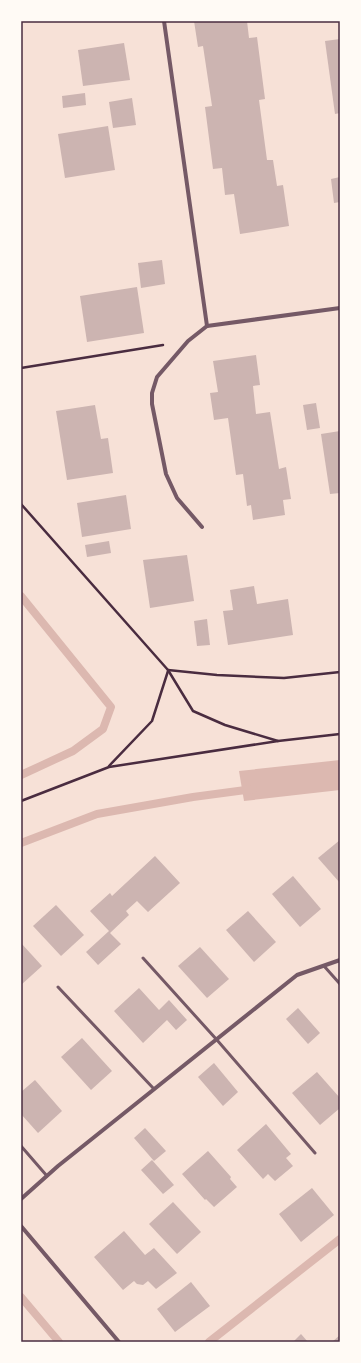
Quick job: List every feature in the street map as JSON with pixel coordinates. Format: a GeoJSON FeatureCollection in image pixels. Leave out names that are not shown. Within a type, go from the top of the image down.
{"type":"FeatureCollection","features":[{"type":"Feature","properties":{"kind":"street"},"geometry":{"type":"LineString","coordinates":[[164,21],[207,326]]}},
{"type":"Feature","properties":{"kind":"street"},"geometry":{"type":"LineString","coordinates":[[202,527],[177,498],[166,474],[152,404],[152,393],[156,378],[188,341],[207,326],[340,308]]}},
{"type":"Feature","properties":{"kind":"street"},"geometry":{"type":"LineString","coordinates":[[21,1199],[47,1176],[297,976],[340,960]]}},
{"type":"Feature","properties":{"kind":"street"},"geometry":{"type":"LineString","coordinates":[[21,1226],[119,1342]]}},
{"type":"Feature","properties":{"kind":"lane"},"geometry":{"type":"LineString","coordinates":[[143,958],[217,1040],[315,1153]]}},
{"type":"Feature","properties":{"kind":"lane"},"geometry":{"type":"LineString","coordinates":[[324,966],[340,984]]}},
{"type":"Feature","properties":{"kind":"lane"},"geometry":{"type":"LineString","coordinates":[[58,987],[154,1090]]}},
{"type":"Feature","properties":{"kind":"lane"},"geometry":{"type":"LineString","coordinates":[[21,1146],[47,1176]]}},
{"type":"Feature","properties":{"kind":"path"},"geometry":{"type":"LineString","coordinates":[[21,368],[188,341]]}},
{"type":"Feature","properties":{"kind":"path"},"geometry":{"type":"LineString","coordinates":[[21,504],[168,670],[193,711],[225,725],[278,741]]}},
{"type":"Feature","properties":{"kind":"path"},"geometry":{"type":"LineString","coordinates":[[168,670],[217,675],[284,678],[340,672]]}},
{"type":"Feature","properties":{"kind":"path"},"geometry":{"type":"LineString","coordinates":[[109,767],[152,721],[168,670]]}},
{"type":"Feature","properties":{"kind":"path"},"geometry":{"type":"LineString","coordinates":[[21,801],[109,767],[278,741],[340,734]]}},
{"type":"Feature","properties":{"kind":"shaded area"},"geometry":{"type":"Polygon","coordinates":[[[340,760],[340,790],[244,801],[239,771],[340,760]]]}},
{"type":"Feature","properties":{"kind":"building"},"geometry":{"type":"Polygon","coordinates":[[[194,21],[247,21],[249,38],[257,37],[265,99],[259,100],[267,160],[273,160],[277,186],[283,185],[289,226],[240,234],[234,194],[225,195],[222,168],[213,169],[205,107],[212,106],[203,46],[198,47],[194,21]]]}},
{"type":"Feature","properties":{"kind":"building"},"geometry":{"type":"Polygon","coordinates":[[[340,39],[340,113],[335,114],[325,41],[340,39]]]}},
{"type":"Feature","properties":{"kind":"building"},"geometry":{"type":"Polygon","coordinates":[[[124,43],[130,80],[83,86],[78,50],[124,43]]]}},
{"type":"Feature","properties":{"kind":"building"},"geometry":{"type":"Polygon","coordinates":[[[85,93],[86,105],[63,108],[62,96],[85,93]]]}},
{"type":"Feature","properties":{"kind":"building"},"geometry":{"type":"Polygon","coordinates":[[[132,98],[136,125],[113,128],[109,102],[132,98]]]}},
{"type":"Feature","properties":{"kind":"building"},"geometry":{"type":"Polygon","coordinates":[[[108,126],[115,170],[65,178],[58,134],[108,126]]]}},
{"type":"Feature","properties":{"kind":"building"},"geometry":{"type":"Polygon","coordinates":[[[340,177],[340,202],[334,203],[331,179],[340,177]]]}},
{"type":"Feature","properties":{"kind":"building"},"geometry":{"type":"Polygon","coordinates":[[[162,260],[165,284],[141,288],[138,263],[162,260]]]}},
{"type":"Feature","properties":{"kind":"building"},"geometry":{"type":"Polygon","coordinates":[[[137,287],[144,333],[87,342],[80,296],[137,287]]]}},
{"type":"Feature","properties":{"kind":"building"},"geometry":{"type":"Polygon","coordinates":[[[256,355],[260,385],[253,386],[256,414],[270,412],[279,469],[286,467],[291,499],[283,500],[285,515],[253,520],[251,505],[247,506],[243,474],[236,475],[228,418],[214,420],[210,393],[218,392],[213,361],[256,355]]]}},
{"type":"Feature","properties":{"kind":"building"},"geometry":{"type":"Polygon","coordinates":[[[316,403],[320,428],[307,430],[303,405],[316,403]]]}},
{"type":"Feature","properties":{"kind":"building"},"geometry":{"type":"Polygon","coordinates":[[[95,405],[101,439],[108,438],[113,473],[67,480],[56,411],[95,405]]]}},
{"type":"Feature","properties":{"kind":"building"},"geometry":{"type":"Polygon","coordinates":[[[340,431],[340,493],[330,494],[321,434],[340,431]]]}},
{"type":"Feature","properties":{"kind":"building"},"geometry":{"type":"Polygon","coordinates":[[[126,495],[131,529],[82,537],[77,503],[126,495]]]}},
{"type":"Feature","properties":{"kind":"building"},"geometry":{"type":"Polygon","coordinates":[[[109,541],[111,553],[87,557],[85,545],[109,541]]]}},
{"type":"Feature","properties":{"kind":"building"},"geometry":{"type":"Polygon","coordinates":[[[187,555],[194,601],[150,608],[143,560],[187,555]]]}},
{"type":"Feature","properties":{"kind":"building"},"geometry":{"type":"Polygon","coordinates":[[[254,586],[257,604],[288,599],[293,635],[228,645],[223,611],[233,610],[230,590],[254,586]]]}},
{"type":"Feature","properties":{"kind":"building"},"geometry":{"type":"Polygon","coordinates":[[[207,619],[210,645],[197,646],[194,621],[207,619]]]}},
{"type":"Feature","properties":{"kind":"building"},"geometry":{"type":"Polygon","coordinates":[[[340,840],[340,883],[318,858],[340,840]]]}},
{"type":"Feature","properties":{"kind":"building"},"geometry":{"type":"Polygon","coordinates":[[[155,856],[180,883],[148,912],[137,901],[126,911],[129,915],[110,933],[121,944],[98,965],[86,952],[109,931],[90,911],[110,893],[112,896],[155,856]]]}},
{"type":"Feature","properties":{"kind":"building"},"geometry":{"type":"Polygon","coordinates":[[[293,876],[321,909],[300,927],[272,894],[293,876]]]}},
{"type":"Feature","properties":{"kind":"building"},"geometry":{"type":"Polygon","coordinates":[[[56,905],[84,935],[61,956],[33,926],[56,905]]]}},
{"type":"Feature","properties":{"kind":"building"},"geometry":{"type":"Polygon","coordinates":[[[248,911],[276,942],[254,962],[226,930],[248,911]]]}},
{"type":"Feature","properties":{"kind":"building"},"geometry":{"type":"Polygon","coordinates":[[[21,943],[42,966],[21,985],[21,943]]]}},
{"type":"Feature","properties":{"kind":"building"},"geometry":{"type":"Polygon","coordinates":[[[200,947],[229,979],[207,998],[178,966],[200,947]]]}},
{"type":"Feature","properties":{"kind":"building"},"geometry":{"type":"Polygon","coordinates":[[[139,988],[159,1010],[169,1000],[187,1020],[176,1030],[167,1020],[143,1043],[114,1011],[139,988]]]}},
{"type":"Feature","properties":{"kind":"building"},"geometry":{"type":"Polygon","coordinates":[[[298,1008],[320,1033],[308,1044],[286,1019],[298,1008]]]}},
{"type":"Feature","properties":{"kind":"building"},"geometry":{"type":"Polygon","coordinates":[[[82,1038],[112,1071],[91,1090],[61,1057],[82,1038]]]}},
{"type":"Feature","properties":{"kind":"building"},"geometry":{"type":"Polygon","coordinates":[[[214,1063],[238,1092],[223,1106],[198,1077],[214,1063]]]}},
{"type":"Feature","properties":{"kind":"building"},"geometry":{"type":"Polygon","coordinates":[[[317,1072],[340,1098],[340,1108],[320,1125],[292,1093],[317,1072]]]}},
{"type":"Feature","properties":{"kind":"building"},"geometry":{"type":"Polygon","coordinates":[[[35,1080],[62,1111],[38,1133],[21,1114],[21,1092],[35,1080]]]}},
{"type":"Feature","properties":{"kind":"building"},"geometry":{"type":"Polygon","coordinates":[[[266,1124],[291,1154],[286,1158],[293,1166],[275,1181],[268,1174],[263,1179],[237,1150],[266,1124]]]}},
{"type":"Feature","properties":{"kind":"building"},"geometry":{"type":"Polygon","coordinates":[[[145,1128],[166,1151],[154,1161],[134,1138],[145,1128]]]}},
{"type":"Feature","properties":{"kind":"building"},"geometry":{"type":"Polygon","coordinates":[[[208,1151],[231,1177],[230,1179],[237,1187],[214,1207],[206,1199],[205,1200],[182,1174],[208,1151]]]}},
{"type":"Feature","properties":{"kind":"building"},"geometry":{"type":"Polygon","coordinates":[[[152,1160],[174,1185],[163,1194],[141,1170],[152,1160]]]}},
{"type":"Feature","properties":{"kind":"building"},"geometry":{"type":"Polygon","coordinates":[[[312,1188],[334,1215],[301,1242],[279,1214],[312,1188]]]}},
{"type":"Feature","properties":{"kind":"building"},"geometry":{"type":"Polygon","coordinates":[[[173,1202],[201,1232],[177,1254],[149,1224],[173,1202]]]}},
{"type":"Feature","properties":{"kind":"building"},"geometry":{"type":"Polygon","coordinates":[[[124,1231],[145,1255],[154,1248],[177,1273],[156,1289],[148,1281],[143,1285],[137,1284],[134,1281],[123,1290],[94,1257],[124,1231]]]}},
{"type":"Feature","properties":{"kind":"building"},"geometry":{"type":"Polygon","coordinates":[[[191,1282],[210,1306],[175,1332],[157,1309],[191,1282]]]}},
{"type":"Feature","properties":{"kind":"building"},"geometry":{"type":"Polygon","coordinates":[[[301,1334],[308,1342],[293,1342],[301,1334]]]}},
{"type":"Feature","properties":{"kind":"building"},"geometry":{"type":"Polygon","coordinates":[[[340,1335],[340,1342],[332,1342],[340,1335]]]}},
{"type":"Feature","properties":{"kind":"waterway"},"geometry":{"type":"LineString","coordinates":[[21,596],[111,707],[103,729],[73,751],[21,775]]}},
{"type":"Feature","properties":{"kind":"waterway"},"geometry":{"type":"LineString","coordinates":[[21,843],[97,814],[193,797],[253,789]]}},
{"type":"Feature","properties":{"kind":"waterway"},"geometry":{"type":"LineString","coordinates":[[209,1342],[340,1239]]}},
{"type":"Feature","properties":{"kind":"waterway"},"geometry":{"type":"LineString","coordinates":[[21,1297],[59,1342]]}}]}
